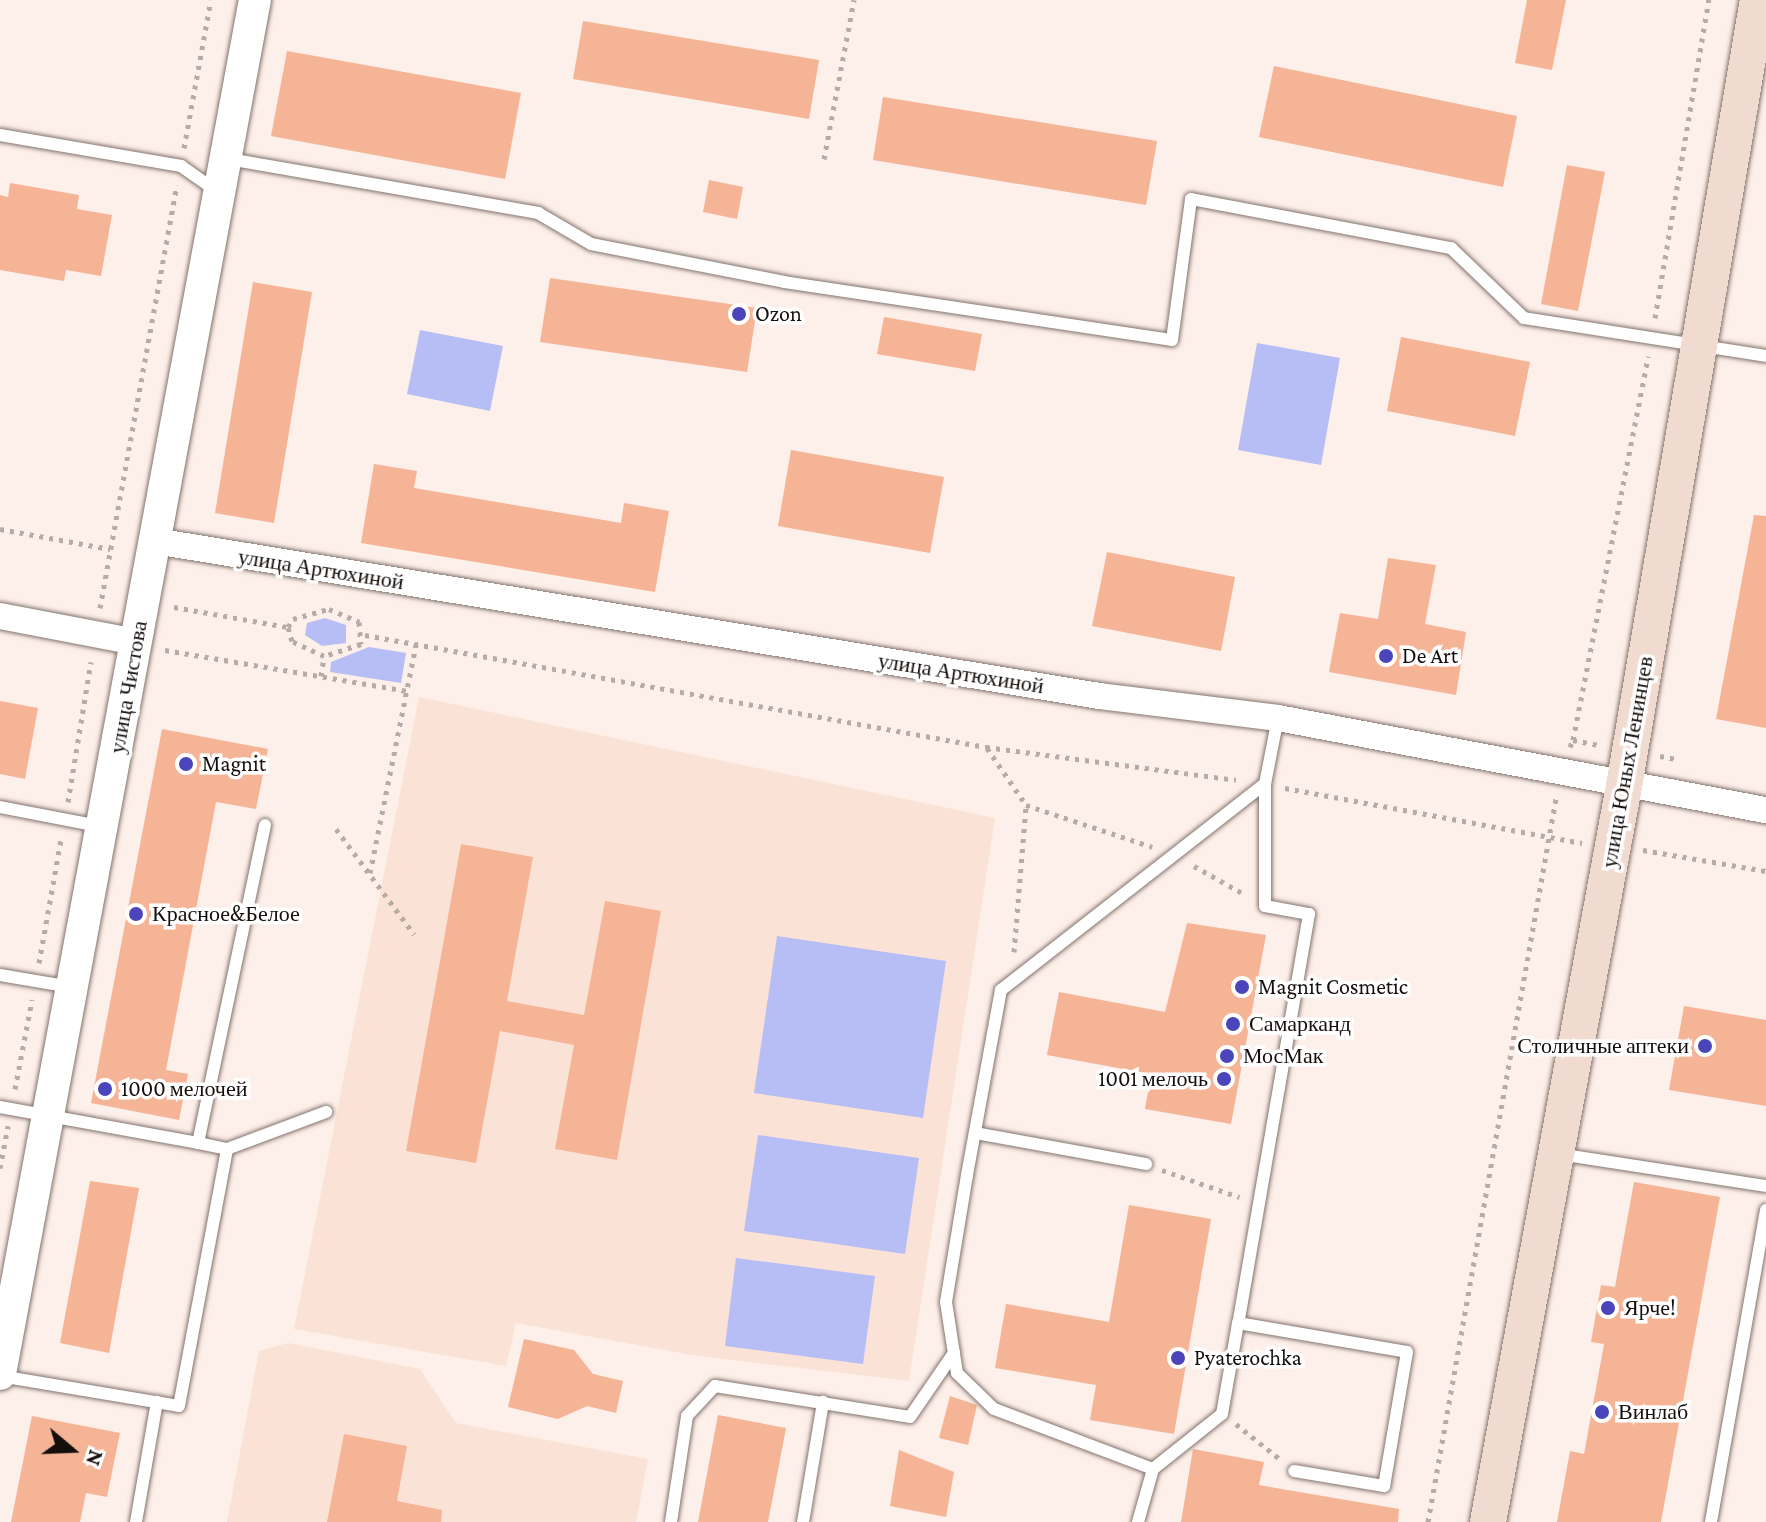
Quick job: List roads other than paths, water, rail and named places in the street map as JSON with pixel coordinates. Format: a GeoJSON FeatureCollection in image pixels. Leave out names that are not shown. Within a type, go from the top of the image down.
{"type":"FeatureCollection","features":[{"type":"Feature","properties":{"kind":"main road","name":"улица Юных Ленинцев"},"geometry":{"type":"LineString","coordinates":[[1488,1522],[1624,786],[1758,0]]}},
{"type":"Feature","properties":{"kind":"street","name":"улица Чистова"},"geometry":{"type":"LineString","coordinates":[[0,1375],[102,827],[151,646],[155,541],[255,0]]}},
{"type":"Feature","properties":{"kind":"street","name":"улица Артюхиной"},"geometry":{"type":"LineString","coordinates":[[155,541],[1099,696],[1278,718],[1560,774],[1766,810]]}},
{"type":"Feature","properties":{"kind":"street"},"geometry":{"type":"LineString","coordinates":[[0,616],[151,646]]}},
{"type":"Feature","properties":{"kind":"lane"},"geometry":{"type":"LineString","coordinates":[[0,135],[181,166],[220,194]]}},
{"type":"Feature","properties":{"kind":"lane"},"geometry":{"type":"LineString","coordinates":[[225,159],[538,213],[591,244],[769,279],[1172,340],[1191,199],[1451,248],[1524,318],[1766,356]]}},
{"type":"Feature","properties":{"kind":"lane"},"geometry":{"type":"LineString","coordinates":[[1138,1522],[1153,1469],[1222,1414],[1259,1204],[1309,914],[1265,906],[1265,784],[1278,718]]}},
{"type":"Feature","properties":{"kind":"lane"},"geometry":{"type":"LineString","coordinates":[[1153,1469],[994,1409],[957,1373],[946,1302],[1001,990],[1265,784]]}},
{"type":"Feature","properties":{"kind":"lane"},"geometry":{"type":"LineString","coordinates":[[0,807],[102,827]]}},
{"type":"Feature","properties":{"kind":"lane"},"geometry":{"type":"LineString","coordinates":[[198,1143],[265,825]]}},
{"type":"Feature","properties":{"kind":"lane"},"geometry":{"type":"LineString","coordinates":[[0,975],[71,987]]}},
{"type":"Feature","properties":{"kind":"lane"},"geometry":{"type":"LineString","coordinates":[[6,1108],[227,1149],[326,1112]]}},
{"type":"Feature","properties":{"kind":"lane"},"geometry":{"type":"LineString","coordinates":[[975,1133],[1146,1164]]}},
{"type":"Feature","properties":{"kind":"lane"},"geometry":{"type":"LineString","coordinates":[[0,1375],[179,1406],[227,1149]]}},
{"type":"Feature","properties":{"kind":"lane"},"geometry":{"type":"LineString","coordinates":[[1556,1153],[1766,1186]]}},
{"type":"Feature","properties":{"kind":"lane"},"geometry":{"type":"LineString","coordinates":[[1711,1522],[1766,1210]]}},
{"type":"Feature","properties":{"kind":"lane"},"geometry":{"type":"LineString","coordinates":[[1238,1323],[1407,1352],[1384,1486],[1294,1471]]}},
{"type":"Feature","properties":{"kind":"lane"},"geometry":{"type":"LineString","coordinates":[[671,1522],[687,1416],[715,1386],[910,1417],[954,1353]]}},
{"type":"Feature","properties":{"kind":"lane"},"geometry":{"type":"LineString","coordinates":[[136,1522],[157,1402]]}},
{"type":"Feature","properties":{"kind":"lane"},"geometry":{"type":"LineString","coordinates":[[803,1522],[823,1402]]}},
{"type":"Feature","properties":{"kind":"place","name":"Ozon"},"geometry":{"type":"Point","coordinates":[739,314]}},
{"type":"Feature","properties":{"kind":"place","name":"De Art"},"geometry":{"type":"Point","coordinates":[1386,656]}},
{"type":"Feature","properties":{"kind":"place","name":"Magnit"},"geometry":{"type":"Point","coordinates":[186,764]}},
{"type":"Feature","properties":{"kind":"place","name":"Красное&Белое"},"geometry":{"type":"Point","coordinates":[136,914]}},
{"type":"Feature","properties":{"kind":"place","name":"Magnit Cosmetic"},"geometry":{"type":"Point","coordinates":[1242,987]}},
{"type":"Feature","properties":{"kind":"place","name":"Самарканд"},"geometry":{"type":"Point","coordinates":[1233,1024]}},
{"type":"Feature","properties":{"kind":"place","name":"Столичные аптеки"},"geometry":{"type":"Point","coordinates":[1705,1046]}},
{"type":"Feature","properties":{"kind":"place","name":"МосМак"},"geometry":{"type":"Point","coordinates":[1227,1056]}},
{"type":"Feature","properties":{"kind":"place","name":"1001 мелочь"},"geometry":{"type":"Point","coordinates":[1224,1079]}},
{"type":"Feature","properties":{"kind":"place","name":"1000 мелочей"},"geometry":{"type":"Point","coordinates":[105,1089]}},
{"type":"Feature","properties":{"kind":"place","name":"Ярче!"},"geometry":{"type":"Point","coordinates":[1608,1308]}},
{"type":"Feature","properties":{"kind":"place","name":"Pyaterochka"},"geometry":{"type":"Point","coordinates":[1178,1358]}},
{"type":"Feature","properties":{"kind":"place","name":"Винлаб"},"geometry":{"type":"Point","coordinates":[1602,1412]}}]}
